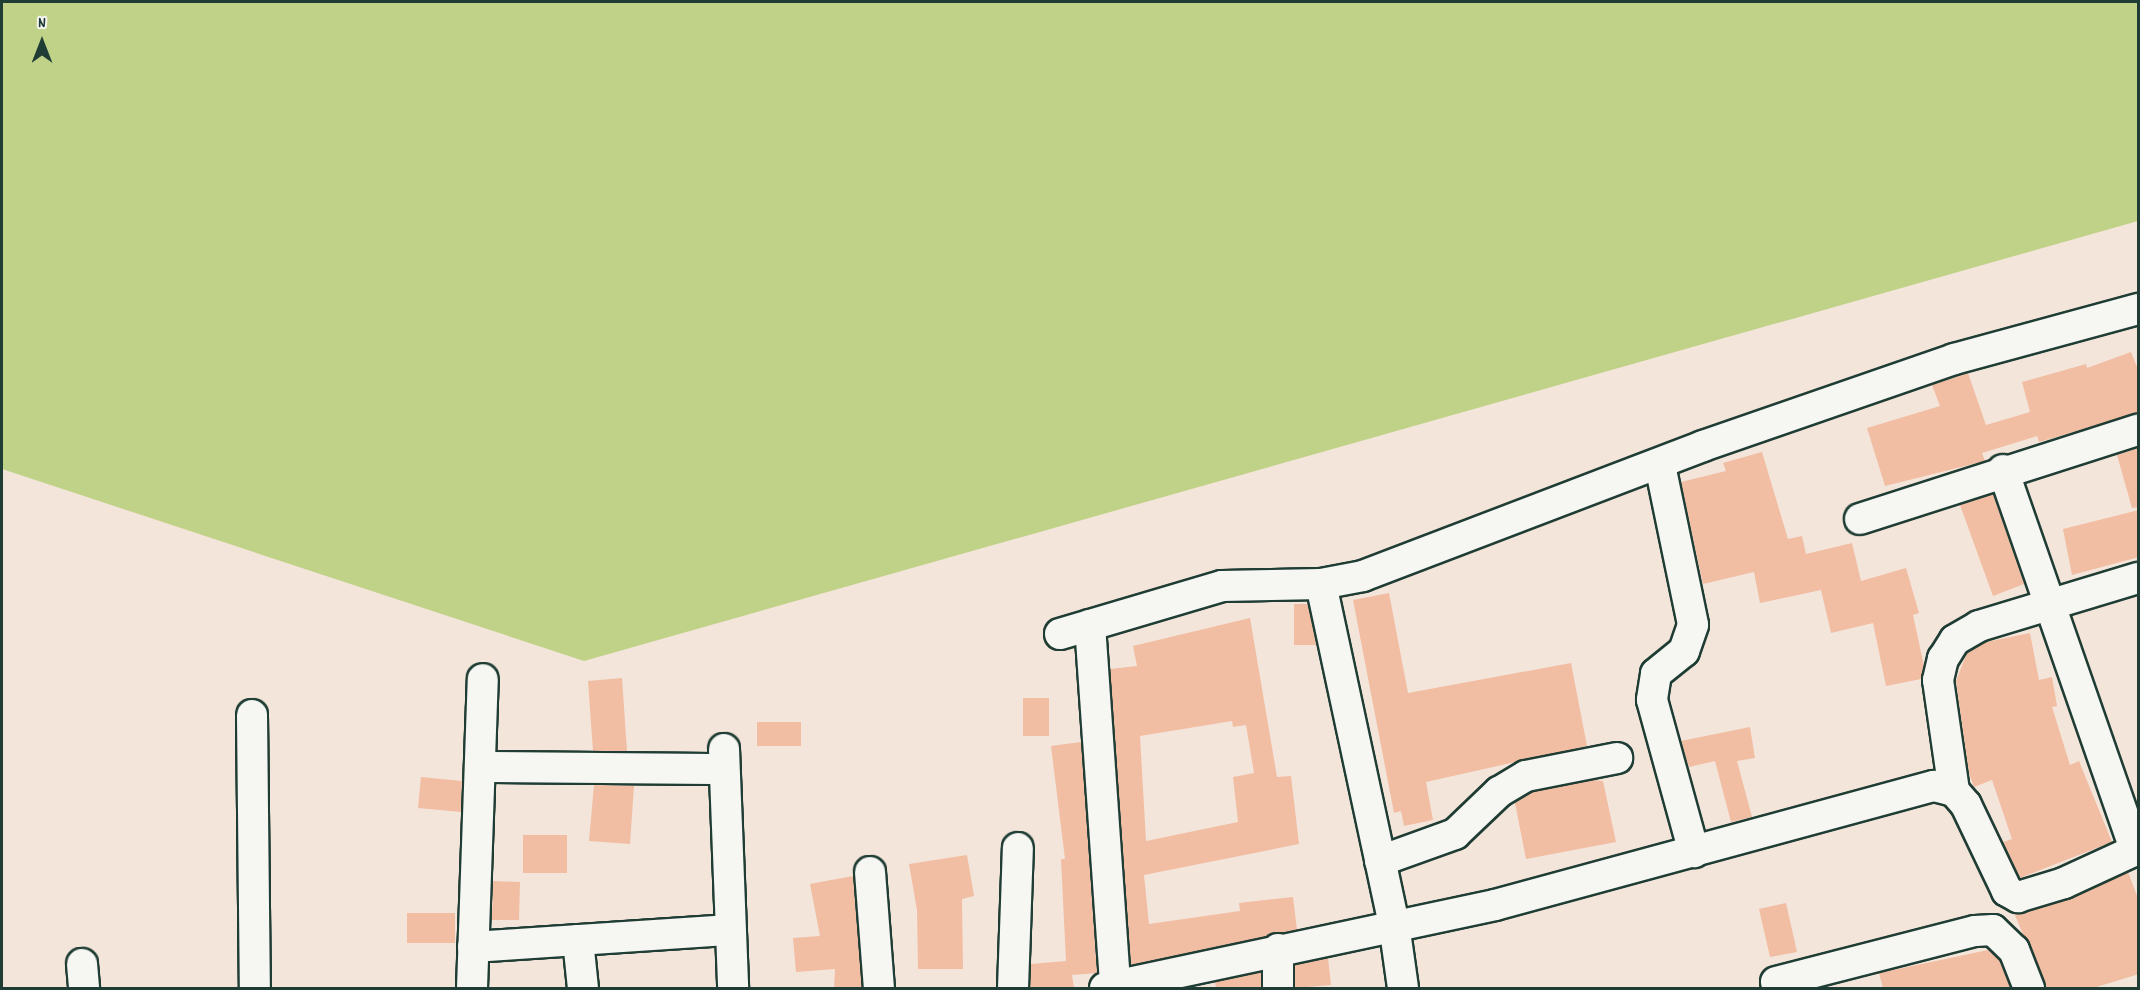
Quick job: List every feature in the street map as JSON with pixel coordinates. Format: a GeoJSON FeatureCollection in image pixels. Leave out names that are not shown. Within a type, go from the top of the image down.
{"type":"FeatureCollection","features":[{"type":"Feature","properties":{"kind":"street"},"geometry":{"type":"LineString","coordinates":[[1060,634],[1222,586],[1321,584],[1363,576],[1660,465],[1954,359],[2139,309]]}},
{"type":"Feature","properties":{"kind":"street"},"geometry":{"type":"LineString","coordinates":[[1860,519],[2003,470],[2139,430]]}},
{"type":"Feature","properties":{"kind":"street"},"geometry":{"type":"LineString","coordinates":[[1660,465],[1693,625],[1684,651],[1656,674],[1652,699],[1694,852]]}},
{"type":"Feature","properties":{"kind":"street"},"geometry":{"type":"LineString","coordinates":[[2003,470],[2047,603],[2137,850],[2064,882],[2018,897],[2007,891],[1966,805],[1954,791],[1940,714],[1938,680],[1943,659],[1955,640],[1979,626],[2047,603],[2139,578]]}},
{"type":"Feature","properties":{"kind":"street"},"geometry":{"type":"LineString","coordinates":[[1321,584],[1394,924],[1403,988]]}},
{"type":"Feature","properties":{"kind":"street"},"geometry":{"type":"LineString","coordinates":[[1090,625],[1110,987],[1394,924],[1495,905],[1934,786],[1954,791]]}},
{"type":"Feature","properties":{"kind":"street"},"geometry":{"type":"LineString","coordinates":[[472,988],[483,679]]}},
{"type":"Feature","properties":{"kind":"street"},"geometry":{"type":"LineString","coordinates":[[252,715],[255,988]]}},
{"type":"Feature","properties":{"kind":"street"},"geometry":{"type":"LineString","coordinates":[[1380,861],[1455,834],[1499,792],[1526,776],[1617,758]]}},
{"type":"Feature","properties":{"kind":"street"},"geometry":{"type":"LineString","coordinates":[[480,767],[724,759],[733,988]]}},
{"type":"Feature","properties":{"kind":"street"},"geometry":{"type":"LineString","coordinates":[[1013,988],[1018,848]]}},
{"type":"Feature","properties":{"kind":"street"},"geometry":{"type":"LineString","coordinates":[[870,872],[879,988]]}},
{"type":"Feature","properties":{"kind":"street"},"geometry":{"type":"LineString","coordinates":[[473,947],[730,930]]}},
{"type":"Feature","properties":{"kind":"street"},"geometry":{"type":"LineString","coordinates":[[1776,982],[1975,931],[1993,930],[2014,950],[2029,988]]}},
{"type":"Feature","properties":{"kind":"street"},"geometry":{"type":"LineString","coordinates":[[578,940],[583,988]]}},
{"type":"Feature","properties":{"kind":"street"},"geometry":{"type":"LineString","coordinates":[[1278,949],[1278,988]]}},
{"type":"Feature","properties":{"kind":"green space"},"geometry":{"type":"Polygon","coordinates":[[[2,2],[2138,2],[2138,221],[584,661],[2,469],[2,2]]]}},
{"type":"Feature","properties":{"kind":"building"},"geometry":{"type":"Polygon","coordinates":[[[2131,352],[2139,372],[2139,413],[2039,442],[2037,436],[1982,453],[1985,461],[1885,486],[1867,428],[1940,406],[1932,385],[1968,373],[1986,425],[2030,412],[2022,382],[2086,364],[2087,368],[2131,352]]]}},
{"type":"Feature","properties":{"kind":"building"},"geometry":{"type":"Polygon","coordinates":[[[2139,448],[2139,507],[2132,508],[2117,455],[2139,448]]]}},
{"type":"Feature","properties":{"kind":"building"},"geometry":{"type":"Polygon","coordinates":[[[1762,452],[1788,539],[1802,536],[1806,554],[1852,543],[1861,581],[1906,568],[1919,613],[1913,615],[1924,666],[1921,679],[1886,686],[1873,623],[1831,633],[1821,590],[1760,603],[1754,572],[1703,584],[1681,482],[1726,471],[1723,463],[1762,452]]]}},
{"type":"Feature","properties":{"kind":"building"},"geometry":{"type":"Polygon","coordinates":[[[1993,494],[2024,584],[1993,596],[1960,505],[1993,494]]]}},
{"type":"Feature","properties":{"kind":"building"},"geometry":{"type":"Polygon","coordinates":[[[2139,510],[2139,557],[2072,575],[2063,529],[2139,510]]]}},
{"type":"Feature","properties":{"kind":"building"},"geometry":{"type":"Polygon","coordinates":[[[1389,593],[1408,693],[1571,663],[1587,746],[1426,782],[1433,820],[1404,826],[1401,811],[1394,813],[1353,600],[1389,593]]]}},
{"type":"Feature","properties":{"kind":"building"},"geometry":{"type":"Polygon","coordinates":[[[1294,604],[1308,604],[1316,645],[1294,645],[1294,604]]]}},
{"type":"Feature","properties":{"kind":"building"},"geometry":{"type":"Polygon","coordinates":[[[1250,618],[1277,777],[1291,776],[1299,844],[1144,875],[1149,924],[1240,911],[1239,903],[1293,897],[1297,930],[1131,965],[1110,669],[1137,666],[1133,646],[1250,618]],[[1232,721],[1140,736],[1146,841],[1238,822],[1233,777],[1254,773],[1246,725],[1233,727],[1232,721]]]}},
{"type":"Feature","properties":{"kind":"building"},"geometry":{"type":"Polygon","coordinates":[[[2030,633],[2039,680],[2052,677],[2057,706],[2052,707],[2070,765],[2079,761],[2112,842],[2020,878],[2003,842],[2012,839],[1992,780],[1974,787],[1969,773],[1956,681],[1967,653],[1986,642],[2030,633]]]}},
{"type":"Feature","properties":{"kind":"building"},"geometry":{"type":"Polygon","coordinates":[[[622,678],[627,751],[593,751],[588,681],[622,678]]]}},
{"type":"Feature","properties":{"kind":"building"},"geometry":{"type":"Polygon","coordinates":[[[1023,698],[1049,698],[1049,736],[1023,736],[1023,698]]]}},
{"type":"Feature","properties":{"kind":"building"},"geometry":{"type":"Polygon","coordinates":[[[757,722],[801,722],[801,746],[757,746],[757,722]]]}},
{"type":"Feature","properties":{"kind":"building"},"geometry":{"type":"Polygon","coordinates":[[[1750,727],[1755,758],[1737,761],[1752,817],[1731,822],[1715,761],[1689,767],[1681,741],[1750,727]]]}},
{"type":"Feature","properties":{"kind":"building"},"geometry":{"type":"Polygon","coordinates":[[[1081,742],[1097,973],[1072,975],[1074,988],[1030,988],[1031,964],[1066,961],[1061,859],[1065,859],[1051,746],[1081,742]]]}},
{"type":"Feature","properties":{"kind":"building"},"geometry":{"type":"Polygon","coordinates":[[[421,777],[462,781],[461,812],[418,808],[421,777]]]}},
{"type":"Feature","properties":{"kind":"building"},"geometry":{"type":"Polygon","coordinates":[[[1593,780],[1603,781],[1616,842],[1526,859],[1515,803],[1532,792],[1593,780]]]}},
{"type":"Feature","properties":{"kind":"building"},"geometry":{"type":"Polygon","coordinates":[[[594,785],[634,786],[630,844],[589,841],[594,785]]]}},
{"type":"Feature","properties":{"kind":"building"},"geometry":{"type":"Polygon","coordinates":[[[523,835],[567,835],[567,873],[523,873],[523,835]]]}},
{"type":"Feature","properties":{"kind":"building"},"geometry":{"type":"Polygon","coordinates":[[[967,855],[974,896],[962,899],[963,969],[918,969],[917,910],[909,864],[967,855]]]}},
{"type":"Feature","properties":{"kind":"building"},"geometry":{"type":"Polygon","coordinates":[[[2128,872],[2139,901],[2139,974],[2093,988],[2046,988],[2014,913],[2069,899],[2128,872]]]}},
{"type":"Feature","properties":{"kind":"building"},"geometry":{"type":"Polygon","coordinates":[[[853,876],[862,988],[834,988],[835,969],[796,972],[793,938],[820,936],[810,884],[853,876]]]}},
{"type":"Feature","properties":{"kind":"building"},"geometry":{"type":"Polygon","coordinates":[[[493,881],[520,882],[519,920],[492,920],[493,881]]]}},
{"type":"Feature","properties":{"kind":"building"},"geometry":{"type":"Polygon","coordinates":[[[1786,903],[1797,952],[1770,957],[1759,909],[1786,903]]]}},
{"type":"Feature","properties":{"kind":"building"},"geometry":{"type":"Polygon","coordinates":[[[407,913],[455,913],[455,943],[407,943],[407,913]]]}},
{"type":"Feature","properties":{"kind":"building"},"geometry":{"type":"Polygon","coordinates":[[[1988,950],[1999,960],[2011,988],[1883,988],[1879,973],[1988,950]]]}},
{"type":"Feature","properties":{"kind":"building"},"geometry":{"type":"Polygon","coordinates":[[[1328,958],[1331,985],[1295,988],[1295,965],[1328,958]]]}},
{"type":"Feature","properties":{"kind":"building"},"geometry":{"type":"Polygon","coordinates":[[[1261,972],[1261,988],[1216,988],[1215,982],[1261,972]]]}}]}
